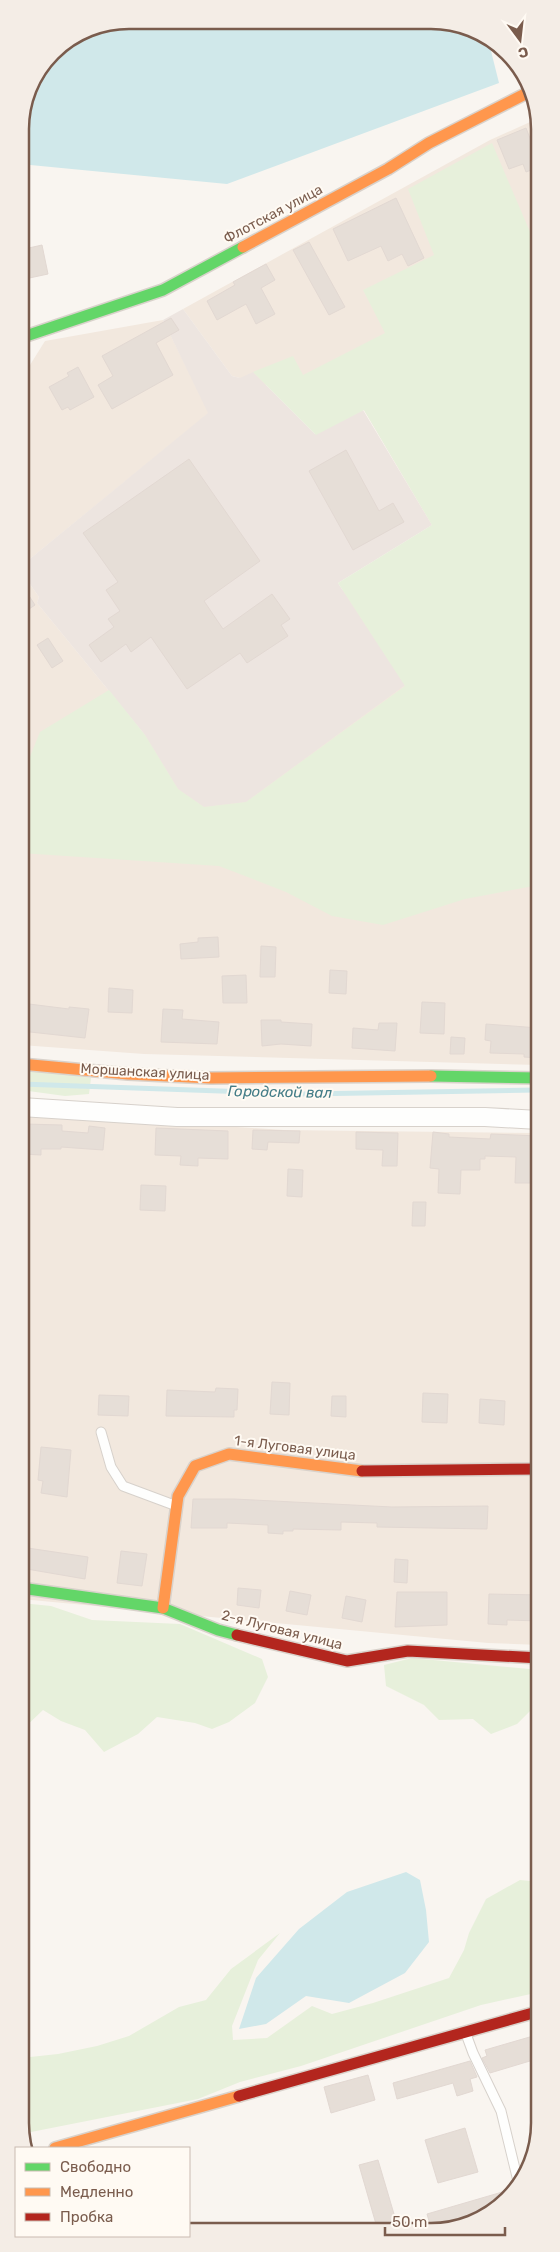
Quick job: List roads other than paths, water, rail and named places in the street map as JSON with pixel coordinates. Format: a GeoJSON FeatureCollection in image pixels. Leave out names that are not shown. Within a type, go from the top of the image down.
{"type":"FeatureCollection","features":[{"type":"Feature","properties":{"kind":"street","name":"Флотская улица"},"geometry":{"type":"LineString","coordinates":[[29,336],[163,290],[388,169],[429,143],[525,94]]}},
{"type":"Feature","properties":{"kind":"street","name":"Моршанская улица"},"geometry":{"type":"LineString","coordinates":[[29,1065],[164,1076],[334,1078],[466,1074],[531,1078]]}},
{"type":"Feature","properties":{"kind":"street"},"geometry":{"type":"LineString","coordinates":[[29,1108],[178,1117],[485,1117],[531,1120]]}},
{"type":"Feature","properties":{"kind":"street","name":"1-я Луговая улица"},"geometry":{"type":"LineString","coordinates":[[163,1608],[178,1496],[195,1466],[229,1454],[355,1471],[531,1469]]}},
{"type":"Feature","properties":{"kind":"street","name":"2-я Луговая улица"},"geometry":{"type":"LineString","coordinates":[[29,1589],[163,1608],[218,1630],[347,1661],[408,1651],[531,1658]]}},
{"type":"Feature","properties":{"kind":"street"},"geometry":{"type":"LineString","coordinates":[[63,2147],[78,2145],[531,2014]]}},
{"type":"Feature","properties":{"kind":"lane"},"geometry":{"type":"LineString","coordinates":[[101,1432],[110,1467],[123,1486],[177,1506]]}},
{"type":"Feature","properties":{"kind":"lane"},"geometry":{"type":"LineString","coordinates":[[465,2032],[501,2111],[517,2175]]}},
{"type":"Feature","properties":{"kind":"water"},"geometry":{"type":"Polygon","coordinates":[[[431,29],[457,32],[469,36],[490,49],[499,83],[227,184],[29,165],[29,123],[32,103],[39,85],[54,63],[73,46],[97,34],[116,30],[431,29]]]}},
{"type":"Feature","properties":{"kind":"water"},"geometry":{"type":"Polygon","coordinates":[[[406,1872],[420,1880],[426,1910],[429,1942],[405,1973],[349,2003],[306,1996],[266,2024],[239,2029],[256,1978],[299,1929],[347,1892],[406,1872]]]}},
{"type":"Feature","properties":{"kind":"waterway","name":"Городской вал"},"geometry":{"type":"LineString","coordinates":[[29,1084],[306,1094],[531,1090]]}}]}
